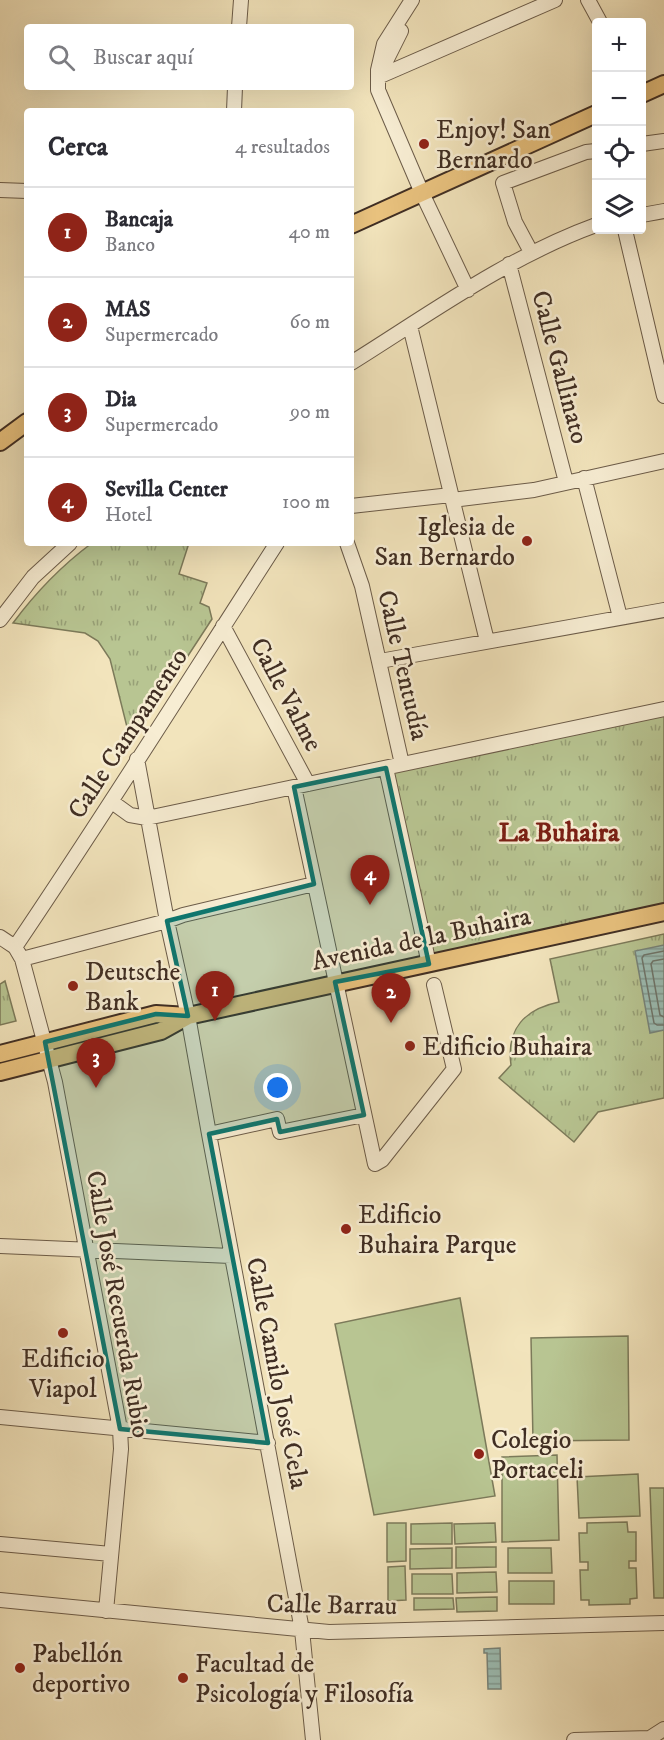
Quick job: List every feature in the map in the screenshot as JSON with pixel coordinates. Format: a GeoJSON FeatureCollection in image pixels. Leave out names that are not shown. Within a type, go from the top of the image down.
{"type":"FeatureCollection","features":[{"type":"Feature","properties":{"kind":"main road"},"geometry":{"type":"LineString","coordinates":[[646,92],[664,84]]}},
{"type":"Feature","properties":{"kind":"main road"},"geometry":{"type":"LineString","coordinates":[[354,224],[592,116]]}},
{"type":"Feature","properties":{"kind":"main road"},"geometry":{"type":"LineString","coordinates":[[3,438],[24,424]]}},
{"type":"Feature","properties":{"kind":"main road","name":"Avenida de la Buhaira"},"geometry":{"type":"LineString","coordinates":[[0,1072],[161,1031],[188,1016],[335,982],[429,964],[664,912]]}},
{"type":"Feature","properties":{"kind":"main road","name":"Avenida de la Buhaira"},"geometry":{"type":"LineString","coordinates":[[0,1054],[156,1014],[188,1016]]}},
{"type":"Feature","properties":{"kind":"street"},"geometry":{"type":"LineString","coordinates":[[239,24],[241,0]]}},
{"type":"Feature","properties":{"kind":"street"},"geometry":{"type":"LineString","coordinates":[[412,0],[384,44],[378,77],[380,96],[422,194],[468,290]]}},
{"type":"Feature","properties":{"kind":"street"},"geometry":{"type":"LineString","coordinates":[[378,77],[419,0]]}},
{"type":"Feature","properties":{"kind":"street"},"geometry":{"type":"LineString","coordinates":[[378,77],[555,0]]}},
{"type":"Feature","properties":{"kind":"street"},"geometry":{"type":"LineString","coordinates":[[588,0],[598,18]]}},
{"type":"Feature","properties":{"kind":"street"},"geometry":{"type":"LineString","coordinates":[[234,108],[235,90]]}},
{"type":"Feature","properties":{"kind":"street"},"geometry":{"type":"LineString","coordinates":[[646,143],[664,141]]}},
{"type":"Feature","properties":{"kind":"street"},"geometry":{"type":"LineString","coordinates":[[531,252],[515,222],[503,183],[592,151]]}},
{"type":"Feature","properties":{"kind":"street"},"geometry":{"type":"LineString","coordinates":[[0,190],[24,191]]}},
{"type":"Feature","properties":{"kind":"street"},"geometry":{"type":"LineString","coordinates":[[646,214],[664,211]]}},
{"type":"Feature","properties":{"kind":"street"},"geometry":{"type":"LineString","coordinates":[[354,361],[509,264],[561,238],[592,227]]}},
{"type":"Feature","properties":{"kind":"street"},"geometry":{"type":"LineString","coordinates":[[626,234],[664,396]]}},
{"type":"Feature","properties":{"kind":"street","name":"Calle Gallinato"},"geometry":{"type":"LineString","coordinates":[[509,264],[566,482]]}},
{"type":"Feature","properties":{"kind":"street"},"geometry":{"type":"LineString","coordinates":[[410,326],[487,641]]}},
{"type":"Feature","properties":{"kind":"street"},"geometry":{"type":"LineString","coordinates":[[354,506],[534,490],[664,461]]}},
{"type":"Feature","properties":{"kind":"street"},"geometry":{"type":"LineString","coordinates":[[584,478],[620,617]]}},
{"type":"Feature","properties":{"kind":"street"},"geometry":{"type":"LineString","coordinates":[[2,614],[33,577],[67,546]]}},
{"type":"Feature","properties":{"kind":"street","name":"Calle Campamento"},"geometry":{"type":"LineString","coordinates":[[19,953],[137,759],[275,546]]}},
{"type":"Feature","properties":{"kind":"street","name":"Calle Tentudía"},"geometry":{"type":"LineString","coordinates":[[348,546],[362,586],[402,764]]}},
{"type":"Feature","properties":{"kind":"street"},"geometry":{"type":"LineString","coordinates":[[380,661],[664,610]]}},
{"type":"Feature","properties":{"kind":"street","name":"Calle Valme"},"geometry":{"type":"LineString","coordinates":[[224,627],[308,784]]}},
{"type":"Feature","properties":{"kind":"street"},"geometry":{"type":"LineString","coordinates":[[112,802],[130,815],[147,818],[664,709]]}},
{"type":"Feature","properties":{"kind":"street","name":"Calle Camilo José Cela"},"geometry":{"type":"LineString","coordinates":[[137,759],[167,921],[188,1016],[302,1630],[313,1740]]}},
{"type":"Feature","properties":{"kind":"street"},"geometry":{"type":"LineString","coordinates":[[386,768],[429,964]]}},
{"type":"Feature","properties":{"kind":"street"},"geometry":{"type":"LineString","coordinates":[[294,787],[375,1164],[382,1160],[454,1069],[434,985]]}},
{"type":"Feature","properties":{"kind":"street"},"geometry":{"type":"LineString","coordinates":[[0,937],[19,953],[167,921],[183,915],[314,884]]}},
{"type":"Feature","properties":{"kind":"street","name":"Calle José Recuerda Rubio"},"geometry":{"type":"LineString","coordinates":[[19,953],[50,1060],[120,1429],[121,1449],[105,1611]]}},
{"type":"Feature","properties":{"kind":"street"},"geometry":{"type":"LineString","coordinates":[[209,1134],[277,1119],[280,1132],[364,1115]]}},
{"type":"Feature","properties":{"kind":"street"},"geometry":{"type":"LineString","coordinates":[[0,1246],[231,1256]]}},
{"type":"Feature","properties":{"kind":"street"},"geometry":{"type":"LineString","coordinates":[[0,1417],[268,1443]]}},
{"type":"Feature","properties":{"kind":"street"},"geometry":{"type":"LineString","coordinates":[[0,1544],[111,1554]]}},
{"type":"Feature","properties":{"kind":"street","name":"Calle Barrau"},"geometry":{"type":"LineString","coordinates":[[0,1600],[329,1632],[664,1623]]}},
{"type":"Feature","properties":{"kind":"street"},"geometry":{"type":"LineString","coordinates":[[574,1740],[650,1739],[664,1729]]}},
{"type":"Feature","properties":{"kind":"highlighted area"},"geometry":{"type":"Polygon","coordinates":[[[386,768],[429,964],[335,982],[364,1115],[280,1132],[277,1119],[209,1134],[268,1443],[120,1429],[45,1042],[156,1014],[188,1016],[167,921],[314,884],[294,787],[386,768]]]}},
{"type":"Feature","properties":{"kind":"green space"},"geometry":{"type":"Polygon","coordinates":[[[88,546],[188,546],[179,574],[207,583],[200,603],[209,607],[212,619],[131,743],[110,659],[98,641],[85,633],[13,623],[50,580],[88,546]]]}},
{"type":"Feature","properties":{"kind":"green space"},"geometry":{"type":"Polygon","coordinates":[[[664,709],[664,912],[429,964],[386,768],[664,709]]]}},
{"type":"Feature","properties":{"kind":"green space"},"geometry":{"type":"Polygon","coordinates":[[[664,934],[664,1098],[598,1112],[574,1142],[499,1078],[511,1065],[510,1052],[515,1031],[520,1023],[536,1010],[559,1002],[550,959],[664,934]]]}},
{"type":"Feature","properties":{"kind":"green space"},"geometry":{"type":"Polygon","coordinates":[[[5,981],[16,1021],[0,1025],[0,984],[5,981]]]}},
{"type":"Feature","properties":{"kind":"green space"},"geometry":{"type":"Polygon","coordinates":[[[460,1298],[495,1496],[374,1515],[335,1324],[460,1298]]]}},
{"type":"Feature","properties":{"kind":"green space"},"geometry":{"type":"Polygon","coordinates":[[[628,1336],[629,1440],[533,1441],[531,1338],[628,1336]]]}},
{"type":"Feature","properties":{"kind":"green space"},"geometry":{"type":"Polygon","coordinates":[[[557,1455],[559,1540],[502,1542],[502,1457],[557,1455]]]}},
{"type":"Feature","properties":{"kind":"green space"},"geometry":{"type":"Polygon","coordinates":[[[638,1474],[640,1516],[579,1518],[577,1477],[638,1474]]]}},
{"type":"Feature","properties":{"kind":"green space"},"geometry":{"type":"Polygon","coordinates":[[[650,1488],[664,1488],[664,1598],[654,1598],[650,1488]]]}},
{"type":"Feature","properties":{"kind":"green space"},"geometry":{"type":"Polygon","coordinates":[[[627,1522],[628,1532],[636,1532],[636,1561],[629,1561],[629,1568],[636,1568],[637,1598],[630,1599],[630,1604],[589,1605],[589,1600],[581,1600],[580,1570],[588,1570],[588,1562],[580,1562],[579,1533],[587,1533],[587,1523],[627,1522]]]}},
{"type":"Feature","properties":{"kind":"green space"},"geometry":{"type":"Polygon","coordinates":[[[387,1523],[406,1523],[406,1561],[387,1562],[387,1523]]]}},
{"type":"Feature","properties":{"kind":"green space"},"geometry":{"type":"Polygon","coordinates":[[[452,1523],[452,1544],[411,1544],[411,1524],[452,1523]]]}},
{"type":"Feature","properties":{"kind":"green space"},"geometry":{"type":"Polygon","coordinates":[[[495,1523],[496,1542],[455,1544],[454,1524],[495,1523]]]}},
{"type":"Feature","properties":{"kind":"green space"},"geometry":{"type":"Polygon","coordinates":[[[456,1547],[496,1547],[496,1567],[456,1568],[456,1547]]]}},
{"type":"Feature","properties":{"kind":"green space"},"geometry":{"type":"Polygon","coordinates":[[[452,1548],[452,1568],[410,1569],[410,1549],[452,1548]]]}},
{"type":"Feature","properties":{"kind":"green space"},"geometry":{"type":"Polygon","coordinates":[[[508,1548],[551,1548],[552,1573],[508,1573],[508,1548]]]}},
{"type":"Feature","properties":{"kind":"green space"},"geometry":{"type":"Polygon","coordinates":[[[405,1566],[406,1600],[388,1601],[388,1567],[405,1566]]]}},
{"type":"Feature","properties":{"kind":"green space"},"geometry":{"type":"Polygon","coordinates":[[[496,1572],[497,1592],[457,1593],[457,1573],[496,1572]]]}},
{"type":"Feature","properties":{"kind":"green space"},"geometry":{"type":"Polygon","coordinates":[[[412,1574],[452,1574],[453,1594],[412,1594],[412,1574]]]}},
{"type":"Feature","properties":{"kind":"green space"},"geometry":{"type":"Polygon","coordinates":[[[509,1581],[554,1581],[554,1604],[509,1604],[509,1581]]]}},
{"type":"Feature","properties":{"kind":"green space"},"geometry":{"type":"Polygon","coordinates":[[[497,1597],[497,1611],[457,1612],[456,1598],[497,1597]]]}},
{"type":"Feature","properties":{"kind":"green space"},"geometry":{"type":"Polygon","coordinates":[[[414,1598],[453,1598],[454,1609],[414,1610],[414,1598]]]}},
{"type":"Feature","properties":{"kind":"water"},"geometry":{"type":"Polygon","coordinates":[[[664,945],[664,1030],[650,1033],[635,951],[664,945]]]}},
{"type":"Feature","properties":{"kind":"water"},"geometry":{"type":"Polygon","coordinates":[[[500,1648],[501,1689],[488,1689],[487,1653],[484,1653],[484,1649],[500,1648]]]}},
{"type":"Feature","properties":{"kind":"place","name":"Enjoy! San Bernardo"},"geometry":{"type":"Point","coordinates":[424,144]}},
{"type":"Feature","properties":{"kind":"place","name":"Iglesia de San Bernardo"},"geometry":{"type":"Point","coordinates":[527,541]}},
{"type":"Feature","properties":{"kind":"place","name":"Sevilla Center"},"geometry":{"type":"Point","coordinates":[370,905]}},
{"type":"Feature","properties":{"kind":"place","name":"Deutsche Bank"},"geometry":{"type":"Point","coordinates":[73,986]}},
{"type":"Feature","properties":{"kind":"place","name":"Bancaja"},"geometry":{"type":"Point","coordinates":[215,1021]}},
{"type":"Feature","properties":{"kind":"place","name":"MAS"},"geometry":{"type":"Point","coordinates":[391,1023]}},
{"type":"Feature","properties":{"kind":"place","name":"Edificio Buhaira"},"geometry":{"type":"Point","coordinates":[410,1046]}},
{"type":"Feature","properties":{"kind":"place","name":"Dia"},"geometry":{"type":"Point","coordinates":[96,1088]}},
{"type":"Feature","properties":{"kind":"place","name":"Edificio Buhaira Parque"},"geometry":{"type":"Point","coordinates":[346,1229]}},
{"type":"Feature","properties":{"kind":"place","name":"Edificio Viapol"},"geometry":{"type":"Point","coordinates":[63,1333]}},
{"type":"Feature","properties":{"kind":"place","name":"Colegio Portaceli"},"geometry":{"type":"Point","coordinates":[479,1454]}},
{"type":"Feature","properties":{"kind":"place","name":"Pabellón deportivo"},"geometry":{"type":"Point","coordinates":[20,1668]}},
{"type":"Feature","properties":{"kind":"place","name":"Facultad de Psicología y Filosofía"},"geometry":{"type":"Point","coordinates":[183,1678]}},
{"type":"Feature","properties":{"kind":"district","name":"La Buhaira"},"geometry":{"type":"Point","coordinates":[559,832]}}]}
